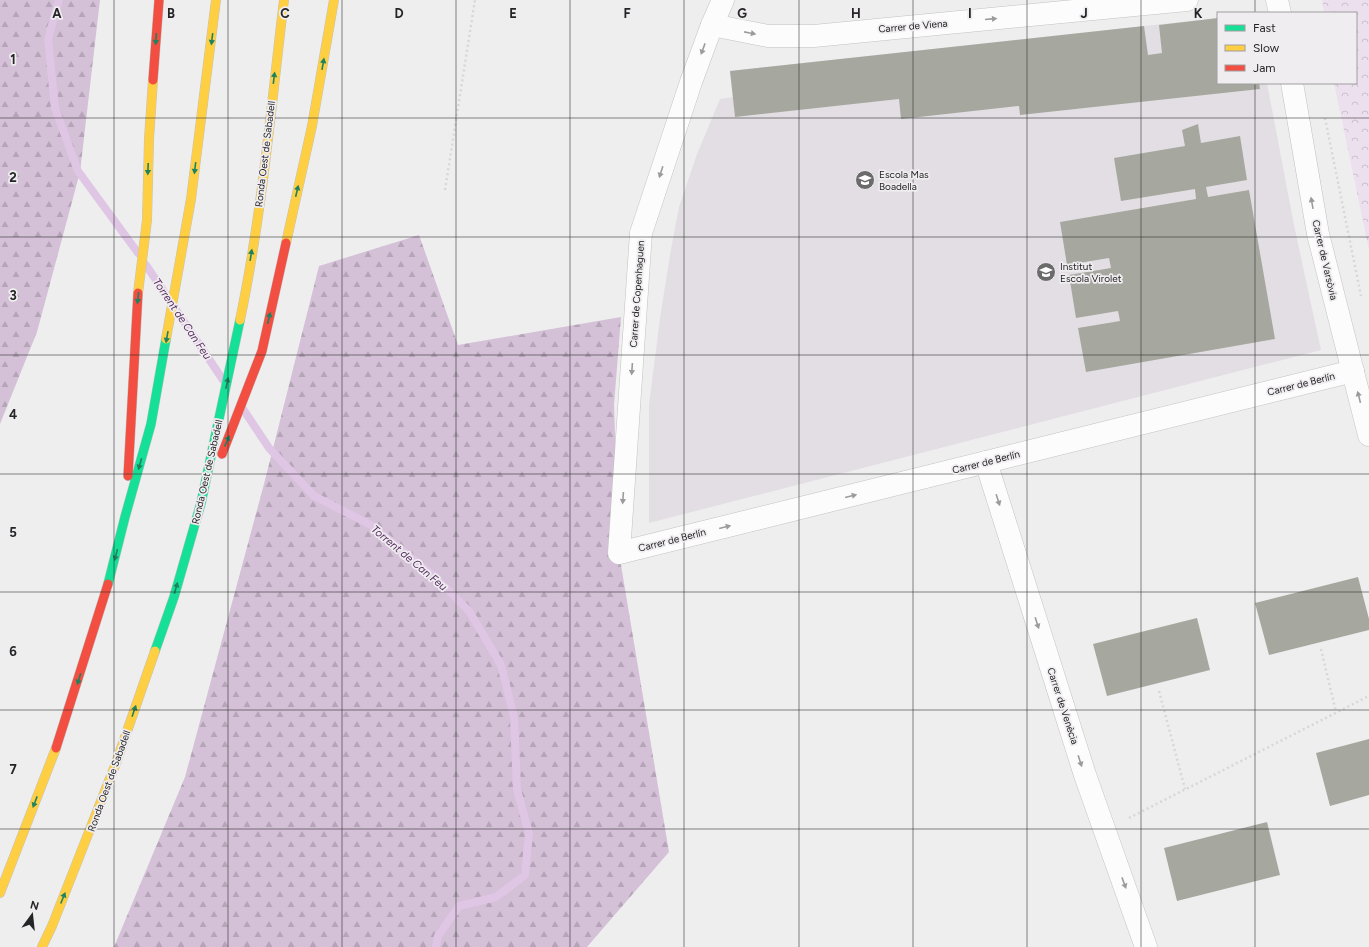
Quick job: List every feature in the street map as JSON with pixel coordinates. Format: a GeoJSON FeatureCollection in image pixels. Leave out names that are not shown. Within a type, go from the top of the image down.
{"type":"FeatureCollection","features":[{"type":"Feature","properties":{"kind":"highway"},"geometry":{"type":"LineString","coordinates":[[125,517],[137,302],[146,220],[159,0]]}},
{"type":"Feature","properties":{"kind":"highway"},"geometry":{"type":"LineString","coordinates":[[0,893],[61,735],[108,585],[151,424],[189,215],[216,0]]}},
{"type":"Feature","properties":{"kind":"highway","name":"Ronda Oest de Sabadell"},"geometry":{"type":"LineString","coordinates":[[42,947],[55,919],[116,764],[174,597],[201,503],[245,295],[262,186],[284,0]]}},
{"type":"Feature","properties":{"kind":"highway"},"geometry":{"type":"LineString","coordinates":[[201,503],[235,422],[262,351],[312,126],[334,0]]}},
{"type":"Feature","properties":{"kind":"street","name":"Carrer de Copenhaguen"},"geometry":{"type":"LineString","coordinates":[[620,553],[641,233],[689,90],[723,0]]}},
{"type":"Feature","properties":{"kind":"street","name":"Carrer de Viena"},"geometry":{"type":"LineString","coordinates":[[712,26],[768,36],[814,36],[1187,0]]}},
{"type":"Feature","properties":{"kind":"street"},"geometry":{"type":"LineString","coordinates":[[1277,0],[1280,12]]}},
{"type":"Feature","properties":{"kind":"street","name":"Carrer de Varsòvia"},"geometry":{"type":"LineString","coordinates":[[1292,84],[1318,234],[1369,435]]}},
{"type":"Feature","properties":{"kind":"street","name":"Carrer de Berlín"},"geometry":{"type":"LineString","coordinates":[[620,553],[1353,371]]}},
{"type":"Feature","properties":{"kind":"street","name":"Carrer de Venècia"},"geometry":{"type":"LineString","coordinates":[[986,462],[1085,775],[1146,947]]}},
{"type":"Feature","properties":{"kind":"path"},"geometry":{"type":"LineString","coordinates":[[445,190],[475,0]]}},
{"type":"Feature","properties":{"kind":"path"},"geometry":{"type":"LineString","coordinates":[[1324,114],[1363,302]]}},
{"type":"Feature","properties":{"kind":"path"},"geometry":{"type":"LineString","coordinates":[[1321,649],[1336,713]]}},
{"type":"Feature","properties":{"kind":"path"},"geometry":{"type":"LineString","coordinates":[[1159,691],[1185,789]]}},
{"type":"Feature","properties":{"kind":"path"},"geometry":{"type":"LineString","coordinates":[[1129,818],[1369,696]]}},
{"type":"Feature","properties":{"kind":"shaded area","name":"Institut Escola Virolet"},"geometry":{"type":"Polygon","coordinates":[[[1217,18],[1217,84],[1267,84],[1294,225],[1321,350],[649,523],[649,405],[660,318],[671,249],[679,207],[697,154],[720,99],[733,97],[730,71],[1217,18]]]}},
{"type":"Feature","properties":{"kind":"green space"},"geometry":{"type":"Polygon","coordinates":[[[0,0],[100,0],[80,172],[37,332],[0,424],[0,0]]]}},
{"type":"Feature","properties":{"kind":"green space"},"geometry":{"type":"Polygon","coordinates":[[[1322,0],[1369,0],[1369,250],[1334,84],[1357,84],[1357,12],[1324,12],[1322,0]]]}},
{"type":"Feature","properties":{"kind":"green space"},"geometry":{"type":"Polygon","coordinates":[[[419,235],[458,345],[621,317],[614,405],[619,553],[669,852],[587,947],[114,947],[185,777],[264,484],[319,266],[419,235]]]}},
{"type":"Feature","properties":{"kind":"building"},"geometry":{"type":"Polygon","coordinates":[[[1217,18],[1217,84],[1259,84],[1260,89],[1020,115],[1019,106],[901,119],[899,99],[735,117],[730,71],[1144,26],[1148,55],[1162,53],[1159,25],[1217,18]]]}},
{"type":"Feature","properties":{"kind":"building"},"geometry":{"type":"Polygon","coordinates":[[[1198,124],[1201,143],[1240,136],[1247,180],[1206,187],[1208,197],[1249,190],[1275,339],[1086,372],[1078,328],[1120,321],[1118,311],[1076,318],[1069,275],[1111,268],[1109,258],[1067,265],[1060,222],[1196,199],[1195,189],[1121,201],[1114,158],[1185,146],[1182,130],[1198,124]]]}},
{"type":"Feature","properties":{"kind":"building"},"geometry":{"type":"Polygon","coordinates":[[[1358,577],[1369,619],[1369,630],[1269,655],[1255,603],[1358,577]]]}},
{"type":"Feature","properties":{"kind":"building"},"geometry":{"type":"Polygon","coordinates":[[[1197,618],[1210,670],[1107,696],[1093,644],[1197,618]]]}},
{"type":"Feature","properties":{"kind":"building"},"geometry":{"type":"Polygon","coordinates":[[[1369,739],[1369,795],[1330,806],[1316,753],[1369,739]]]}},
{"type":"Feature","properties":{"kind":"building"},"geometry":{"type":"Polygon","coordinates":[[[1267,822],[1280,875],[1177,901],[1164,848],[1267,822]]]}},
{"type":"Feature","properties":{"kind":"waterway","name":"Torrent de Can Feu"},"geometry":{"type":"LineString","coordinates":[[59,0],[48,39],[55,108],[78,171],[138,253]]}},
{"type":"Feature","properties":{"kind":"waterway","name":"Torrent de Can Feu"},"geometry":{"type":"LineString","coordinates":[[146,265],[223,380]]}},
{"type":"Feature","properties":{"kind":"waterway","name":"Torrent de Can Feu"},"geometry":{"type":"LineString","coordinates":[[243,409],[269,448],[314,496],[371,525],[433,575],[469,611],[501,665],[514,717],[517,790],[529,833],[525,875],[496,897],[459,906],[438,936],[436,947]]}},
{"type":"Feature","properties":{"kind":"traffic: fast"},"geometry":{"type":"LineString","coordinates":[[155,651],[174,597],[201,503],[240,320]]}},
{"type":"Feature","properties":{"kind":"traffic: fast"},"geometry":{"type":"LineString","coordinates":[[108,584],[151,424],[166,339]]}},
{"type":"Feature","properties":{"kind":"traffic: slow"},"geometry":{"type":"LineString","coordinates":[[166,339],[191,199],[216,0]]}},
{"type":"Feature","properties":{"kind":"traffic: slow"},"geometry":{"type":"LineString","coordinates":[[240,320],[248,280],[260,201],[284,0]]}},
{"type":"Feature","properties":{"kind":"traffic: slow"},"geometry":{"type":"LineString","coordinates":[[286,243],[312,126],[334,0]]}},
{"type":"Feature","properties":{"kind":"traffic: slow"},"geometry":{"type":"LineString","coordinates":[[138,293],[147,220],[149,139],[153,80]]}},
{"type":"Feature","properties":{"kind":"traffic: slow"},"geometry":{"type":"LineString","coordinates":[[42,947],[52,926],[116,763],[155,651]]}},
{"type":"Feature","properties":{"kind":"traffic: slow"},"geometry":{"type":"LineString","coordinates":[[0,893],[56,748]]}},
{"type":"Feature","properties":{"kind":"traffic: jam"},"geometry":{"type":"LineString","coordinates":[[153,80],[159,0]]}},
{"type":"Feature","properties":{"kind":"traffic: jam"},"geometry":{"type":"LineString","coordinates":[[222,454],[262,351],[286,243]]}},
{"type":"Feature","properties":{"kind":"traffic: jam"},"geometry":{"type":"LineString","coordinates":[[128,476],[138,293]]}},
{"type":"Feature","properties":{"kind":"traffic: jam"},"geometry":{"type":"LineString","coordinates":[[56,748],[108,584]]}},
{"type":"Feature","properties":{"kind":"place","name":"Escola Mas Boadella"},"geometry":{"type":"Point","coordinates":[865,180]}},
{"type":"Feature","properties":{"kind":"place","name":"Institut Escola Virolet"},"geometry":{"type":"Point","coordinates":[1046,272]}}]}
